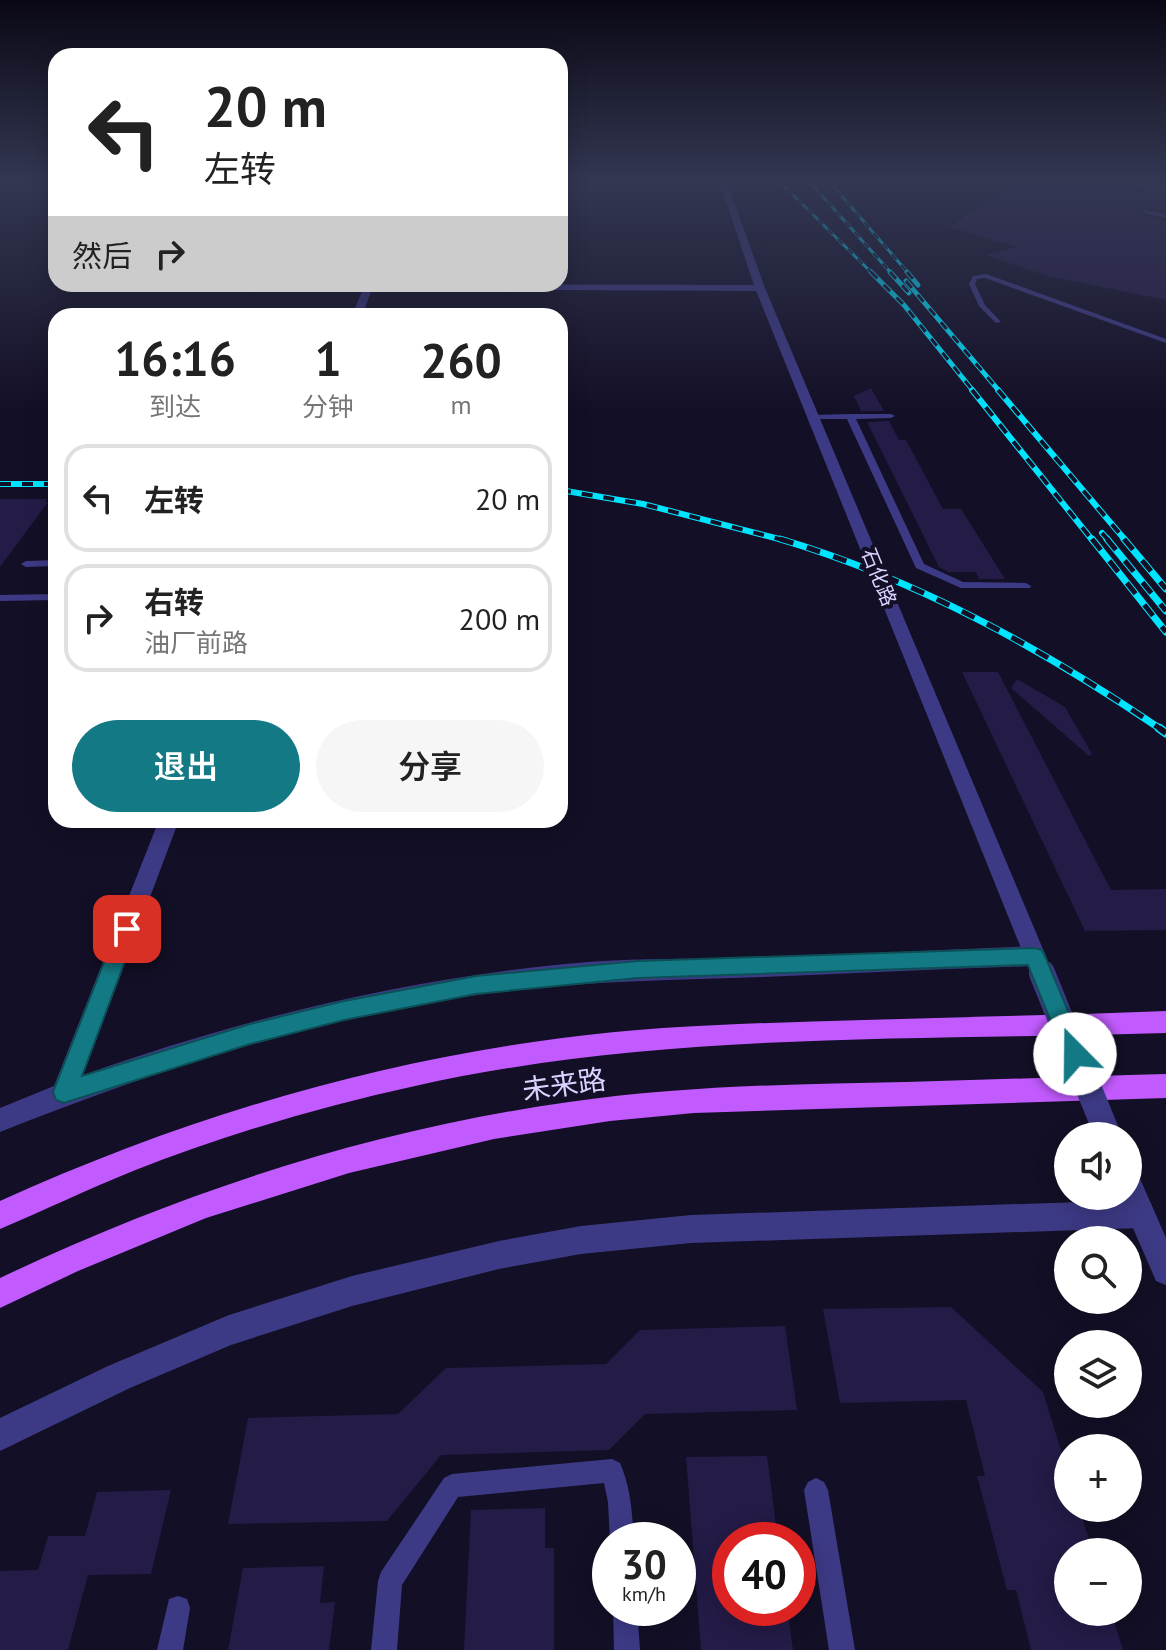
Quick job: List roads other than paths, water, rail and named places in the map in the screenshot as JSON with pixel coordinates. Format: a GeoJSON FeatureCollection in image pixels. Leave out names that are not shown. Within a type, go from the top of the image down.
{"type":"FeatureCollection","features":[{"type":"Feature","properties":{"kind":"main road","name":"未来路"},"geometry":{"type":"LineString","coordinates":[[0,1215],[101,1170],[256,1116],[417,1075],[499,1059],[651,1040],[764,1033],[1166,1022]]}},
{"type":"Feature","properties":{"kind":"main road","name":"未来路"},"geometry":{"type":"LineString","coordinates":[[0,1293],[109,1241],[194,1208],[340,1163],[508,1124],[676,1102],[776,1096],[1166,1086]]}},
{"type":"Feature","properties":{"kind":"street","name":"石化路"},"geometry":{"type":"LineString","coordinates":[[749,257],[1102,1122]]}},
{"type":"Feature","properties":{"kind":"street"},"geometry":{"type":"LineString","coordinates":[[568,287],[760,288]]}},
{"type":"Feature","properties":{"kind":"street"},"geometry":{"type":"LineString","coordinates":[[64,1092],[166,828]]}},
{"type":"Feature","properties":{"kind":"street"},"geometry":{"type":"LineString","coordinates":[[0,1120],[64,1092],[250,1034],[344,1011],[476,985],[638,969],[1038,964]]}},
{"type":"Feature","properties":{"kind":"street"},"geometry":{"type":"LineString","coordinates":[[0,1435],[119,1377],[229,1330],[352,1291],[499,1255],[581,1240],[691,1229],[1054,1201]]}},
{"type":"Feature","properties":{"kind":"street"},"geometry":{"type":"LineString","coordinates":[[1140,1210],[1166,1271]]}},
{"type":"Feature","properties":{"kind":"lane"},"geometry":{"type":"LineString","coordinates":[[998,322],[975,295],[972,284],[975,277],[986,276],[1166,341]]}},
{"type":"Feature","properties":{"kind":"lane"},"geometry":{"type":"LineString","coordinates":[[850,416],[920,566],[961,585],[1026,586]]}},
{"type":"Feature","properties":{"kind":"lane"},"geometry":{"type":"LineString","coordinates":[[813,417],[891,416]]}},
{"type":"Feature","properties":{"kind":"lane"},"geometry":{"type":"LineString","coordinates":[[26,564],[48,563]]}},
{"type":"Feature","properties":{"kind":"lane"},"geometry":{"type":"LineString","coordinates":[[0,598],[48,597]]}},
{"type":"Feature","properties":{"kind":"lane"},"geometry":{"type":"LineString","coordinates":[[384,1650],[390,1581],[452,1486],[612,1471],[620,1502],[621,1522]]}},
{"type":"Feature","properties":{"kind":"lane"},"geometry":{"type":"LineString","coordinates":[[816,1490],[842,1650]]}},
{"type":"Feature","properties":{"kind":"lane"},"geometry":{"type":"LineString","coordinates":[[170,1650],[178,1608]]}},
{"type":"Feature","properties":{"kind":"lane"},"geometry":{"type":"LineString","coordinates":[[626,1626],[627,1650]]}},
{"type":"Feature","properties":{"kind":"railway"},"geometry":{"type":"LineString","coordinates":[[856,257],[873,274]]}},
{"type":"Feature","properties":{"kind":"railway"},"geometry":{"type":"LineString","coordinates":[[877,257],[892,274]]}},
{"type":"Feature","properties":{"kind":"railway"},"geometry":{"type":"LineString","coordinates":[[894,257],[909,274]]}},
{"type":"Feature","properties":{"kind":"railway"},"geometry":{"type":"LineString","coordinates":[[890,272],[909,293]]}},
{"type":"Feature","properties":{"kind":"railway"},"geometry":{"type":"LineString","coordinates":[[907,272],[918,285]]}},
{"type":"Feature","properties":{"kind":"railway"},"geometry":{"type":"LineString","coordinates":[[873,274],[904,305],[974,392]]}},
{"type":"Feature","properties":{"kind":"railway"},"geometry":{"type":"LineString","coordinates":[[906,281],[1000,392]]}},
{"type":"Feature","properties":{"kind":"railway"},"geometry":{"type":"LineString","coordinates":[[972,390],[1093,541]]}},
{"type":"Feature","properties":{"kind":"railway"},"geometry":{"type":"LineString","coordinates":[[998,390],[1126,541]]}},
{"type":"Feature","properties":{"kind":"railway"},"geometry":{"type":"LineString","coordinates":[[0,484],[48,484]]}},
{"type":"Feature","properties":{"kind":"railway"},"geometry":{"type":"LineString","coordinates":[[568,491],[643,504],[783,540]]}},
{"type":"Feature","properties":{"kind":"railway"},"geometry":{"type":"LineString","coordinates":[[1102,533],[1109,541]]}},
{"type":"Feature","properties":{"kind":"railway"},"geometry":{"type":"LineString","coordinates":[[1092,539],[1166,632]]}},
{"type":"Feature","properties":{"kind":"railway"},"geometry":{"type":"LineString","coordinates":[[1107,539],[1166,611]]}},
{"type":"Feature","properties":{"kind":"railway"},"geometry":{"type":"LineString","coordinates":[[1124,539],[1166,589]]}},
{"type":"Feature","properties":{"kind":"railway"},"geometry":{"type":"LineString","coordinates":[[783,540],[787,541]]}},
{"type":"Feature","properties":{"kind":"railway"},"geometry":{"type":"LineString","coordinates":[[783,540],[930,596],[1072,672],[1159,728]]}},
{"type":"Feature","properties":{"kind":"railway"},"geometry":{"type":"LineString","coordinates":[[1159,728],[1166,733]]}}]}
